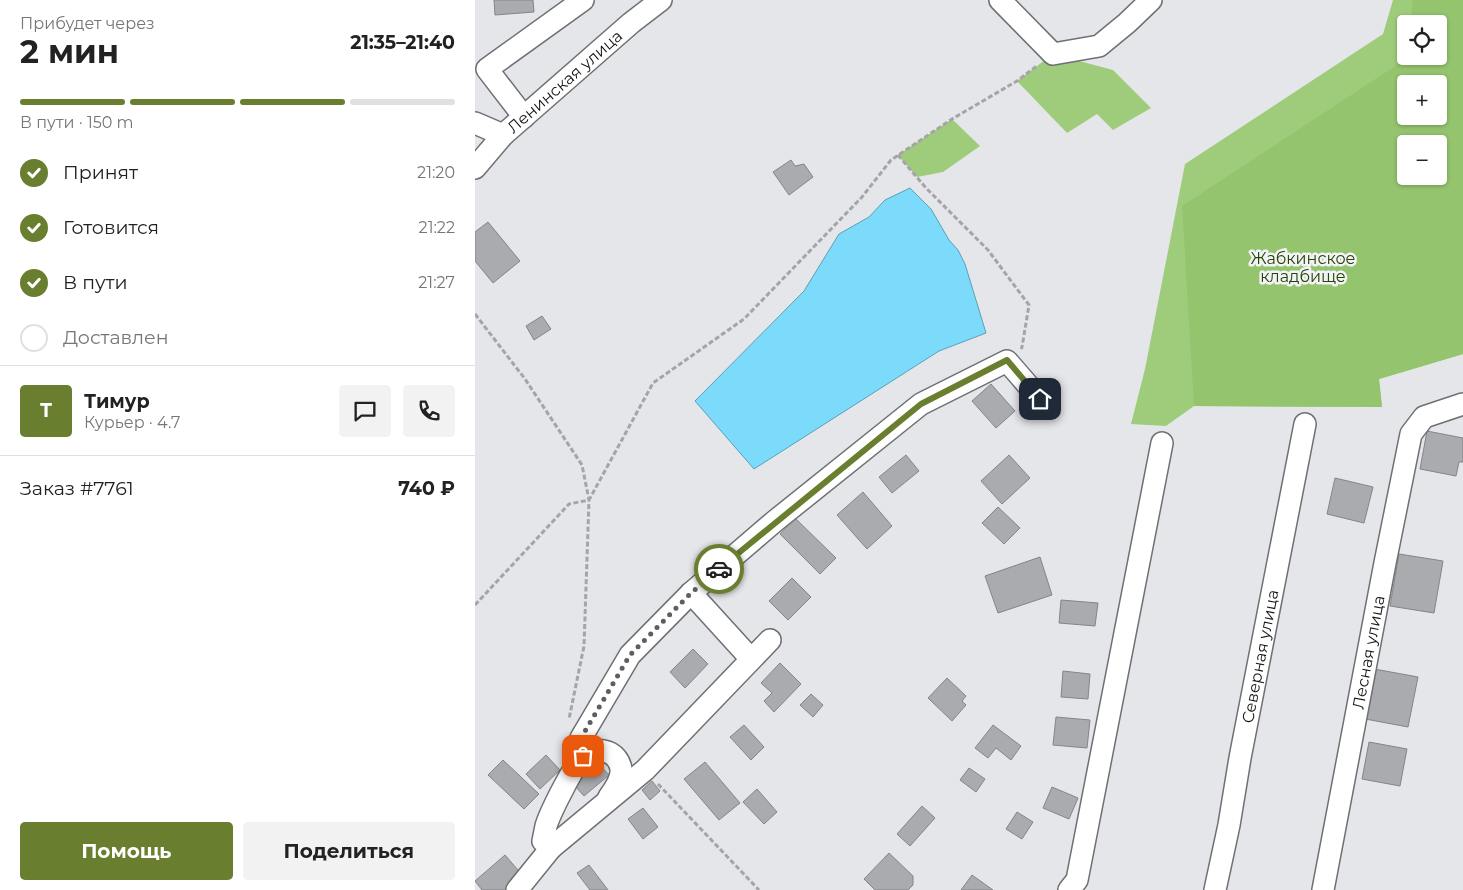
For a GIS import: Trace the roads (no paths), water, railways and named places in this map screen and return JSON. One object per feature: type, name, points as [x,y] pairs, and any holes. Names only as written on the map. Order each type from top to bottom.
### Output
[{"type":"street","points":[[524,117],[481,72],[562,7],[583,0]]},
{"type":"street","name":"Ленинская улица","points":[[475,168],[503,135],[631,23],[661,0]]},
{"type":"street","points":[[1000,0],[1053,54],[1099,46],[1151,0]]},
{"type":"street","points":[[475,124],[503,135]]},
{"type":"street","points":[[583,756],[581,738],[630,655],[691,593],[775,522],[921,404],[1007,360],[1040,399]]},
{"type":"street","name":"Лесная улица","points":[[1323,890],[1411,434],[1424,417],[1459,408]]},
{"type":"street","name":"Северная улица","points":[[1215,890],[1305,424]]},
{"type":"street","points":[[1069,890],[1077,880],[1162,443]]},
{"type":"street","points":[[691,593],[751,659]]},
{"type":"street","points":[[517,890],[551,848],[645,770],[770,640]]},
{"type":"street","points":[[551,848],[543,841],[546,825],[571,775],[583,756],[595,750],[606,751],[615,757],[621,769],[619,783],[605,804]]},
{"type":"water","points":[[910,188],[931,209],[949,240],[958,250],[965,264],[986,333],[939,351],[754,469],[695,401],[804,291],[839,234],[869,217],[885,200]]},
{"type":"park label","name":"Жабкинское кладбище","points":[[1303,267]]}]
